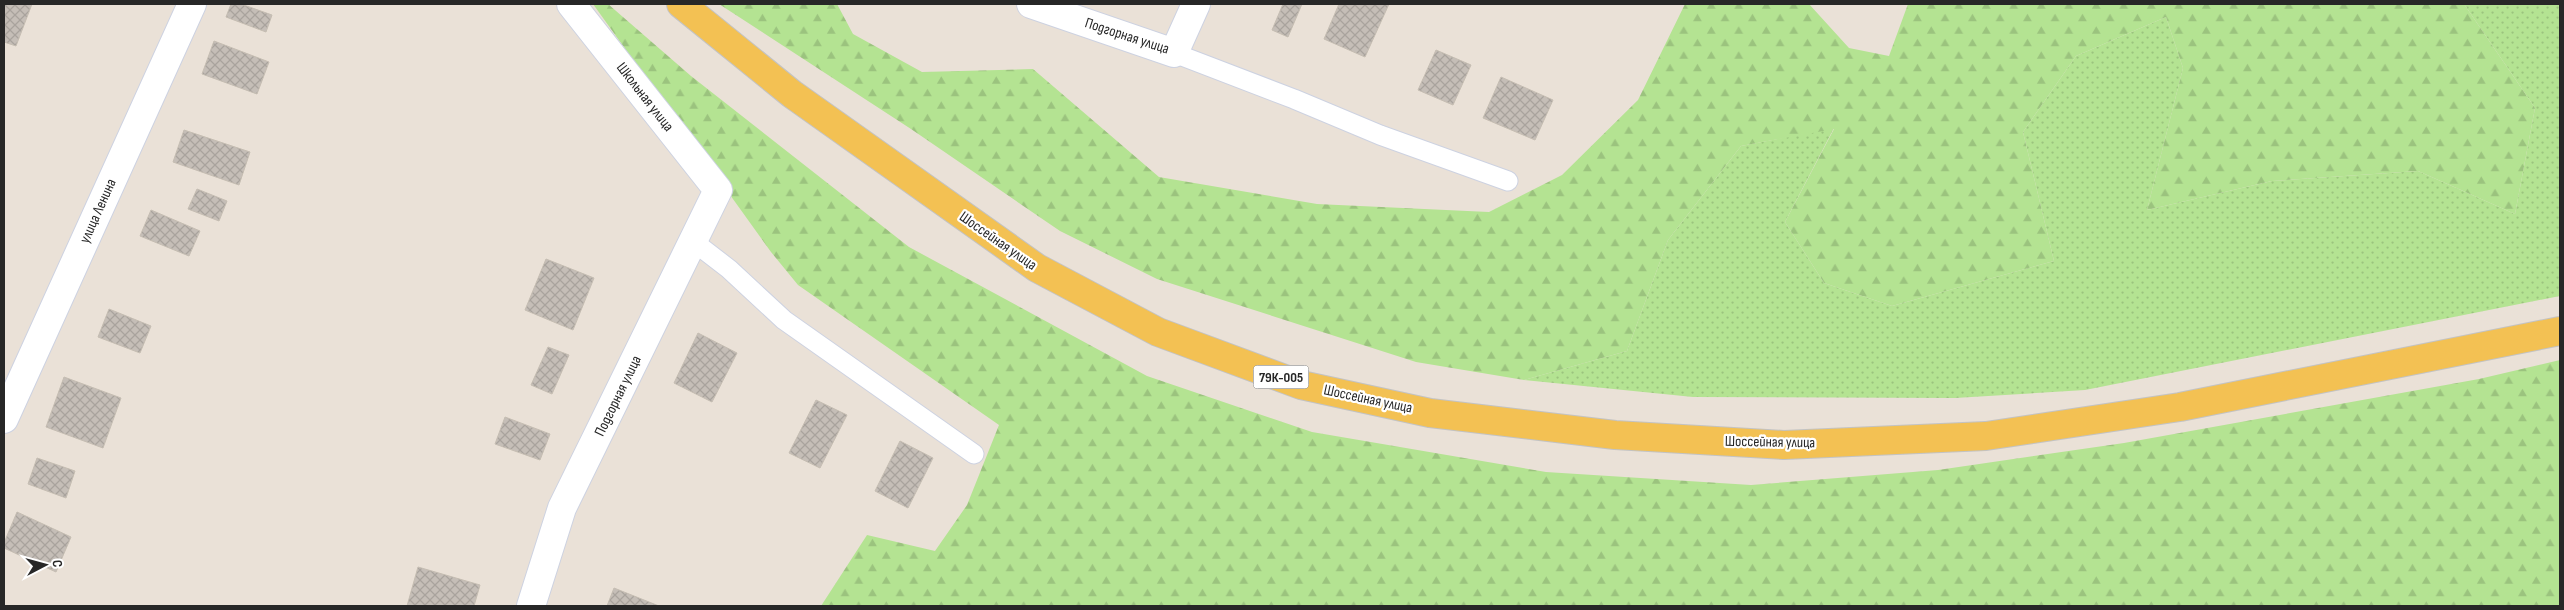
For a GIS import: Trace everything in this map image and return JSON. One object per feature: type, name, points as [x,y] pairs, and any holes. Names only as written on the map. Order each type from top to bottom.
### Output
[{"type":"main road","name":"Шоссейная улица","points":[[681,4],[792,94],[1037,268],[1158,332],[1301,385],[1430,413],[1615,435],[1784,445],[1986,436],[2180,407],[2560,331]]},
{"type":"street","name":"улица Ленина","points":[[4,419],[192,4]]},
{"type":"street","name":"Школьная улица","points":[[572,4],[718,190]]},
{"type":"street","name":"Подгорная улица","points":[[1031,4],[1174,54],[1196,4]]},
{"type":"street","name":"Подгорная улица","points":[[531,606],[562,508],[718,190]]},
{"type":"lane","points":[[1174,54],[1294,99],[1380,135],[1508,181]]},
{"type":"lane","points":[[694,242],[729,269],[784,320],[974,454]]},
{"type":"green space","points":[[593,4],[608,4],[691,76],[909,247],[1147,376],[1312,432],[1546,472],[1751,485],[1938,470],[2124,443],[2479,379],[2560,360],[2560,606],[821,606],[867,535],[935,551],[967,505],[999,425],[798,285],[771,252]]},
{"type":"green space","points":[[719,4],[837,4],[853,34],[922,72],[1033,69],[1159,177],[1317,204],[1489,212],[1562,175],[1638,100],[1685,4],[1809,4],[1849,48],[1889,56],[1908,4],[2464,4],[2535,108],[2515,214],[2418,171],[2272,181],[2147,210],[2183,68],[2166,17],[2076,56],[2023,132],[2054,261],[1892,306],[1824,283],[1785,222],[1834,129],[1741,146],[1668,240],[1627,351],[1524,380],[1416,362],[1157,279],[1060,231],[911,129]]},
{"type":"green space","points":[[2464,4],[2560,4],[2560,296],[2085,390],[1955,398],[1693,397],[1524,380],[1627,351],[1668,240],[1741,146],[1834,128],[1785,222],[1824,283],[1892,306],[2054,261],[2023,132],[2076,56],[2166,17],[2183,68],[2147,210],[2272,181],[2418,171],[2515,214],[2535,108]]},
{"type":"building","points":[[4,4],[32,4],[16,46],[4,42]]},
{"type":"building","points":[[231,4],[241,4],[272,15],[266,32],[226,17]]},
{"type":"building","points":[[1283,4],[1302,4],[1288,37],[1272,30]]},
{"type":"building","points":[[1339,4],[1389,4],[1365,57],[1324,39]]},
{"type":"building","points":[[214,41],[269,62],[257,94],[202,74]]},
{"type":"building","points":[[1436,50],[1471,65],[1453,105],[1418,90]]},
{"type":"building","points":[[1501,77],[1553,100],[1535,140],[1483,118]]},
{"type":"building","points":[[184,130],[250,152],[239,185],[173,162]]},
{"type":"building","points":[[197,189],[227,201],[219,221],[188,209]]},
{"type":"building","points":[[151,210],[200,231],[189,256],[140,236]]},
{"type":"building","points":[[546,259],[594,278],[573,330],[525,310]]},
{"type":"building","points":[[109,309],[151,326],[140,353],[98,337]]},
{"type":"building","points":[[698,333],[737,353],[712,402],[674,383]]},
{"type":"building","points":[[548,347],[569,355],[552,394],[531,385]]},
{"type":"building","points":[[64,377],[121,398],[103,448],[46,427]]},
{"type":"building","points":[[816,400],[847,415],[820,468],[789,453]]},
{"type":"building","points":[[505,417],[550,434],[540,460],[495,444]]},
{"type":"building","points":[[900,441],[933,458],[908,508],[875,491]]},
{"type":"building","points":[[37,458],[75,471],[66,498],[28,484]]},
{"type":"building","points":[[17,512],[71,537],[56,572],[4,548],[4,543]]},
{"type":"building","points":[[418,567],[480,585],[474,606],[407,606]]},
{"type":"building","points":[[614,588],[659,606],[607,606]]}]
